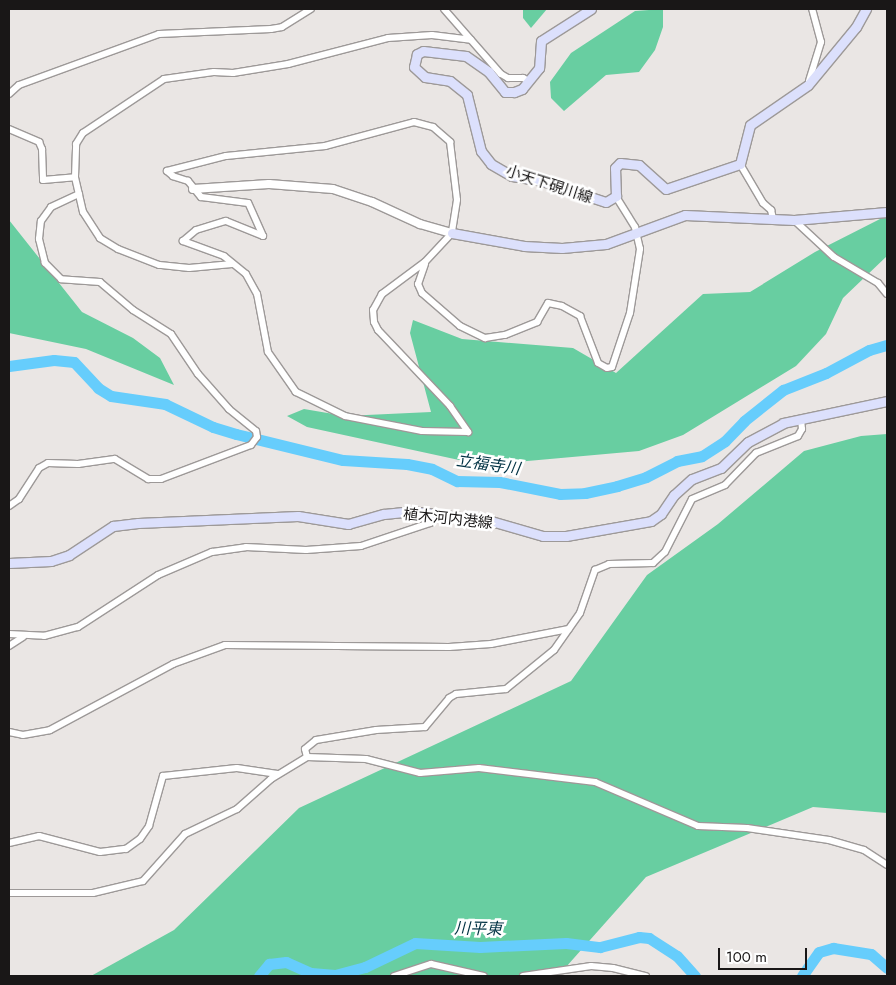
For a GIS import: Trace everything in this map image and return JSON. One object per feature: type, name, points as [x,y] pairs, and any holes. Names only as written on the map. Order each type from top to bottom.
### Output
[{"type":"main road","points":[[529,81],[539,68],[540,41],[591,9]]},
{"type":"main road","points":[[740,164],[750,125],[808,85],[856,27],[866,9]]},
{"type":"main road","name":"小天下硯川線","points":[[529,81],[522,89],[505,92],[489,72],[466,56],[424,51],[414,60],[418,73],[450,81],[467,95],[481,151],[491,164],[512,176],[542,181],[606,202],[616,196],[615,168],[620,163],[639,166],[666,189],[740,164]]},
{"type":"main road","points":[[452,233],[524,246],[562,248],[606,244],[685,216],[794,220],[887,212]]},
{"type":"main road","name":"植木河内港線","points":[[9,563],[51,561],[69,554],[113,526],[138,523],[298,516],[348,524],[384,514],[411,511],[491,521],[543,536],[566,536],[651,520],[692,479],[721,468],[748,442],[767,431],[801,418],[887,401]]},
{"type":"street","points":[[9,94],[20,85],[159,34],[270,29],[282,27],[311,9]]},
{"type":"street","points":[[444,9],[471,40],[487,54],[501,74],[508,78],[523,78],[529,81]]},
{"type":"street","points":[[808,85],[821,42],[812,9]]},
{"type":"street","points":[[232,264],[189,268],[159,265],[118,249],[100,238],[90,225],[75,177],[76,144],[83,133],[164,79],[214,72],[233,73],[288,64],[388,38],[432,35],[471,40]]},
{"type":"street","points":[[422,123],[442,132],[450,142],[457,200],[452,233],[425,262],[382,294],[373,310],[374,322],[378,330],[450,406],[468,432],[422,431],[345,416],[296,392],[268,352],[257,294],[246,274],[224,256],[183,240],[204,227],[226,221],[263,236],[248,203],[201,197],[188,181],[173,176],[167,170],[226,156],[326,146],[399,124],[422,123]]},
{"type":"street","points":[[9,129],[39,142],[42,149],[43,180],[75,177]]},
{"type":"street","points":[[740,164],[763,203],[771,210],[773,219]]},
{"type":"street","points":[[193,189],[269,184],[333,189],[372,202],[420,224],[452,233]]},
{"type":"street","points":[[9,506],[19,499],[39,468],[48,463],[78,464],[115,460],[148,479],[161,479],[251,446],[257,437],[256,431],[229,409],[198,374],[170,334],[133,310],[100,282],[61,279],[45,262],[39,239],[41,221],[51,207],[79,194]]},
{"type":"street","points":[[425,262],[419,277],[422,293],[460,326],[485,338],[505,335],[537,322],[548,303],[562,306],[580,316],[594,356],[607,368],[612,367],[630,313],[640,249],[638,232],[616,196]]},
{"type":"street","points":[[794,220],[834,257],[878,283],[887,294]]},
{"type":"street","points":[[307,757],[305,749],[316,740],[376,730],[425,727],[449,698],[456,694],[506,689],[554,650],[587,599],[595,570],[608,564],[653,562],[665,552],[692,499],[726,485],[756,453],[798,436],[802,429],[801,418]]},
{"type":"street","points":[[9,634],[23,637],[44,636],[89,622],[158,575],[212,552],[246,547],[306,550],[361,546],[430,523],[441,515]]},
{"type":"street","points":[[9,732],[23,734],[50,730],[173,664],[225,645],[449,647],[491,644],[569,629]]},
{"type":"street","points":[[9,646],[23,637]]},
{"type":"street","points":[[9,893],[93,893],[143,881],[185,834],[237,809],[278,774],[307,757],[366,758],[420,773],[480,768],[596,782],[698,826],[747,828],[829,840],[864,850],[887,865]]},
{"type":"street","points":[[9,843],[39,836],[100,852],[126,849],[140,839],[149,826],[163,776],[236,768],[278,774]]},
{"type":"street","points":[[394,976],[431,964],[484,976]]},
{"type":"street","points":[[523,976],[592,966],[613,968],[646,976]]},
{"type":"green space","points":[[523,9],[547,9],[531,28],[523,18]]},
{"type":"green space","points":[[663,9],[663,27],[655,50],[639,72],[606,75],[564,111],[551,98],[550,82],[571,53],[635,11]]},
{"type":"green space","points":[[882,218],[887,218],[887,256],[843,298],[826,334],[796,366],[683,435],[639,451],[482,465],[307,427],[287,416],[304,409],[345,416],[431,412],[410,333],[413,320],[462,339],[573,348],[616,373],[703,294],[750,292],[815,252]]},
{"type":"green space","points":[[9,220],[82,312],[133,338],[160,358],[174,385],[86,349],[9,333]]},
{"type":"green space","points":[[887,434],[887,813],[813,807],[646,877],[558,976],[91,976],[174,930],[299,808],[571,681],[647,575],[718,524],[804,451],[861,436]]},
{"type":"waterway","name":"立福寺川","points":[[9,366],[54,360],[74,362],[98,388],[111,396],[165,404],[213,427],[236,434],[343,460],[407,464],[432,469],[457,481],[500,482],[560,494],[585,493],[617,486],[646,477],[677,461],[702,456],[725,441],[744,421],[783,390],[826,373],[869,350],[887,345]]},
{"type":"waterway","name":"川平東","points":[[259,976],[269,964],[286,962],[311,973],[335,975],[365,967],[415,943],[480,947],[566,943],[600,947],[639,937],[649,938],[677,956],[695,976]]},
{"type":"waterway","name":"川平東","points":[[802,976],[819,952],[833,948],[871,954],[887,968]]}]
